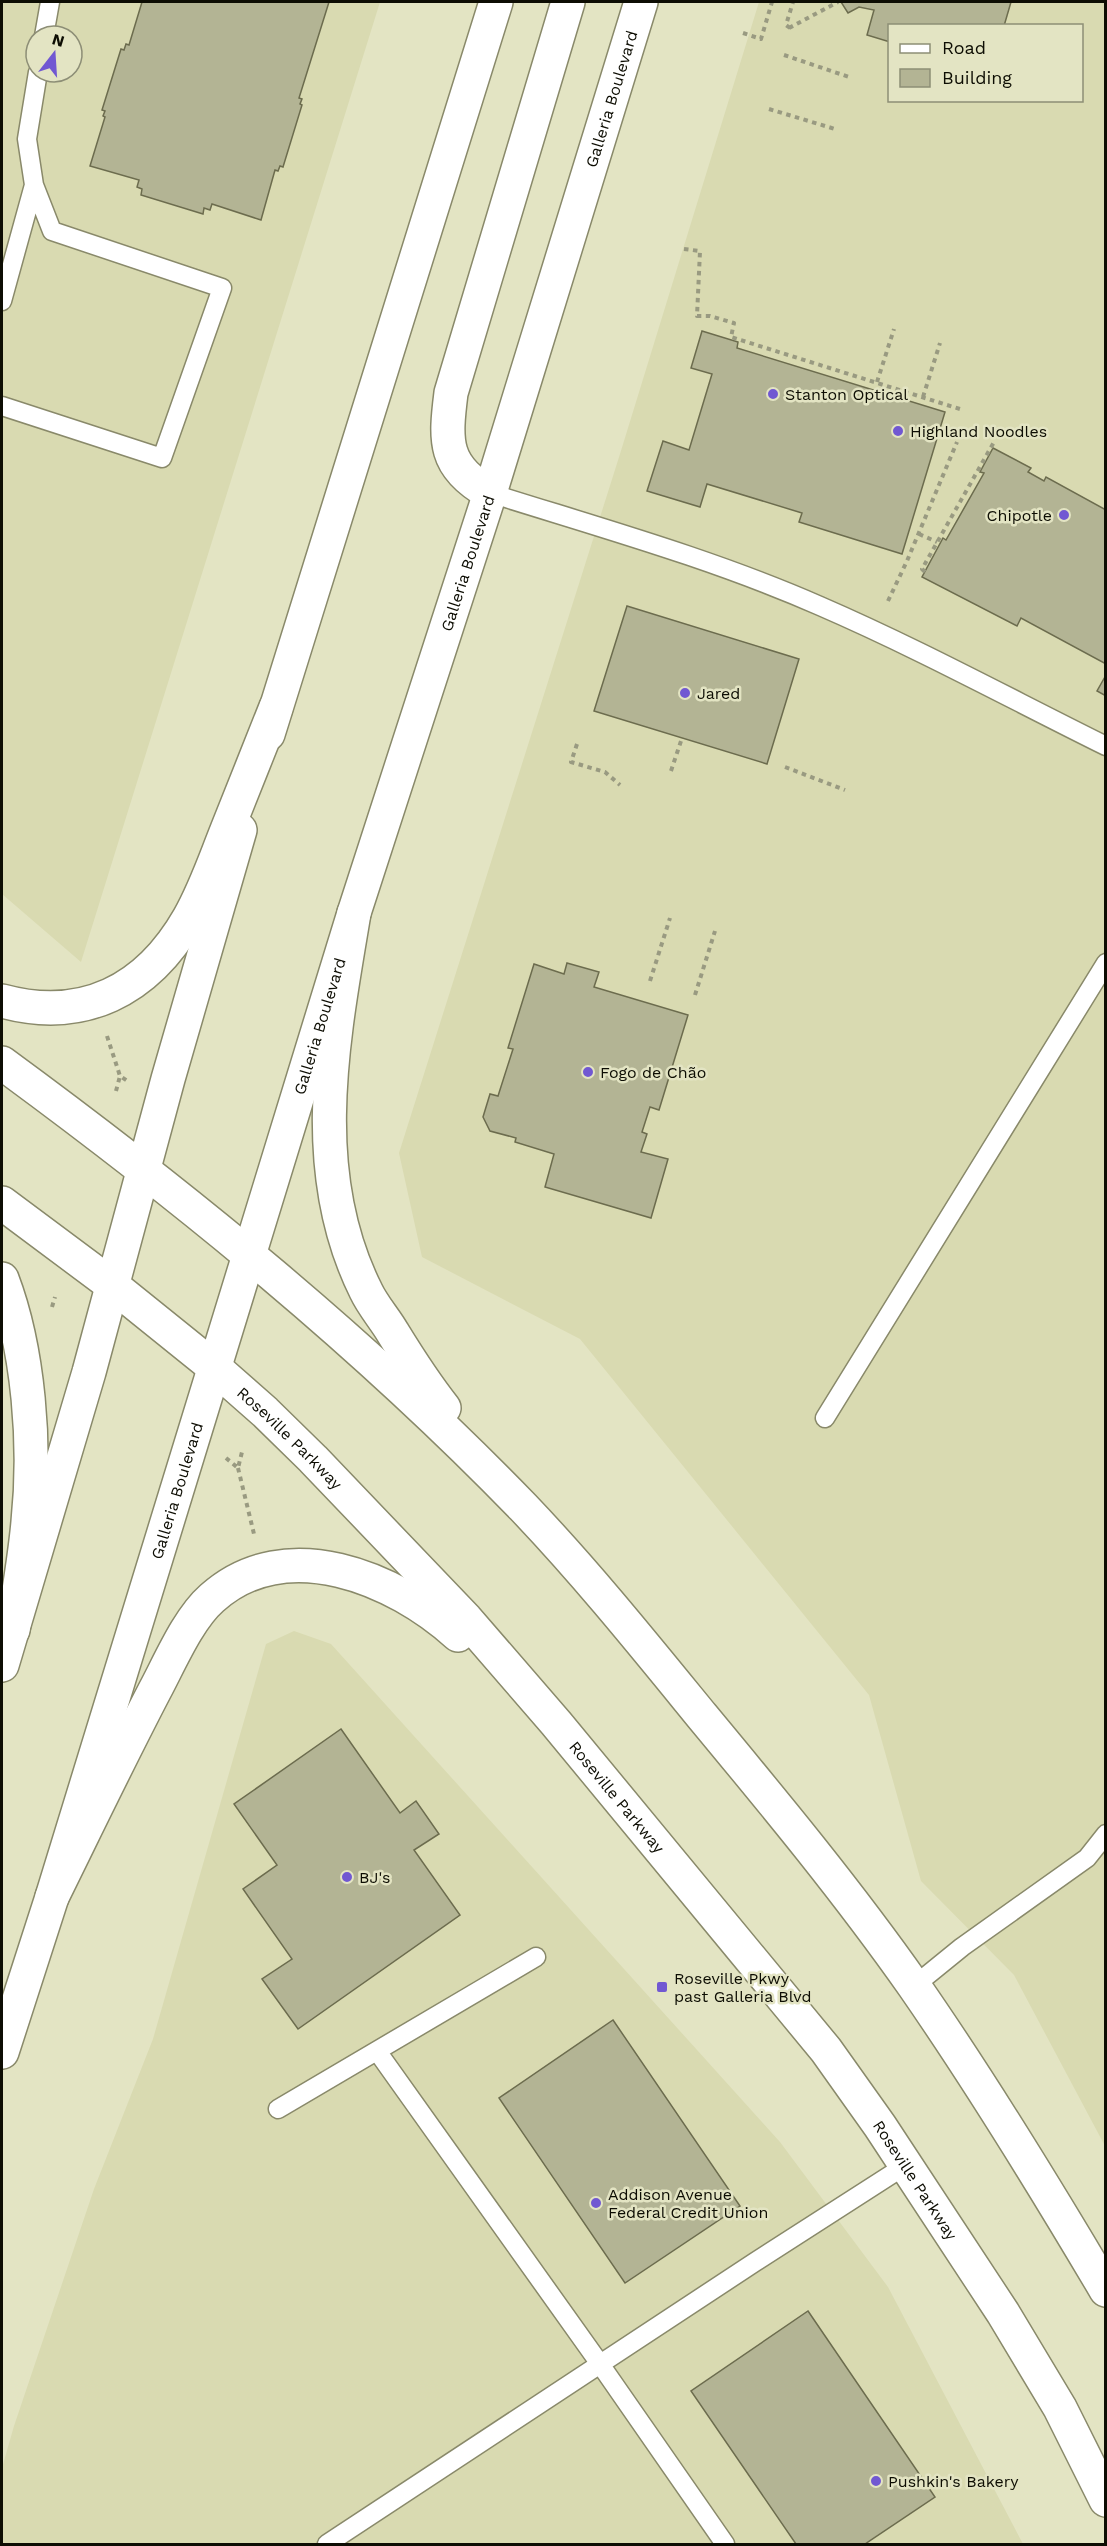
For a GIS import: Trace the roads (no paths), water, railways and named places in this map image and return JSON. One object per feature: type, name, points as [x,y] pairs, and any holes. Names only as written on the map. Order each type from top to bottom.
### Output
[{"type":"main road","points":[[2,1665],[276,708],[496,2]]},
{"type":"main road","points":[[490,493],[472,483],[449,450],[447,424],[451,393],[568,2]]},
{"type":"main road","name":"Galleria Boulevard","points":[[2,2052],[52,1898],[354,913],[490,493],[641,2]]},
{"type":"main road","points":[[2,1001],[36,1008],[80,1006],[111,996],[155,963],[188,920],[204,889],[276,708]]},
{"type":"main road","points":[[354,913],[333,1040],[329,1112],[332,1177],[340,1222],[367,1293],[412,1366],[526,1510],[638,1637],[796,1830],[914,1986],[1059,2210],[1106,2290]]},
{"type":"main road","points":[[2,1063],[144,1172],[327,1321],[445,1430],[526,1510]]},
{"type":"main road","name":"Roseville Parkway","points":[[2,1203],[112,1285],[215,1368],[313,1459],[466,1619],[556,1723],[826,2050],[906,2165],[1015,2332],[1060,2408],[1106,2500]]},
{"type":"main road","points":[[2,1279],[25,1368],[30,1456],[28,1522],[13,1630]]},
{"type":"main road","points":[[52,1898],[125,1748],[186,1634],[211,1598],[235,1581],[247,1576],[282,1567],[311,1565],[343,1570],[373,1581],[445,1623],[556,1723]]},
{"type":"lane","points":[[46,24],[50,2]]},
{"type":"lane","points":[[2,406],[162,458],[222,288],[52,231],[34,185],[27,139],[36,84]]},
{"type":"lane","points":[[2,301],[34,185]]},
{"type":"lane","points":[[490,493],[708,562],[819,605],[873,629],[1106,746]]},
{"type":"lane","points":[[825,1418],[1106,963]]},
{"type":"lane","points":[[914,1986],[962,1947],[1086,1858],[1106,1834]]},
{"type":"lane","points":[[278,2109],[536,1957]]},
{"type":"lane","points":[[377,2051],[725,2544]]},
{"type":"lane","points":[[327,2544],[906,2165]]},
{"type":"place","name":"Stanton Optical","points":[[773,394]]},
{"type":"place","name":"Highland Noodles","points":[[898,431]]},
{"type":"place","name":"Chipotle","points":[[1064,515]]},
{"type":"place","name":"Jared","points":[[685,693]]},
{"type":"place","name":"Fogo de Chão","points":[[588,1072]]},
{"type":"place","name":"BJ's","points":[[347,1877]]},
{"type":"place","name":"Roseville Pkwy past Galleria Blvd","points":[[662,1987]]},
{"type":"place","name":"Addison Avenue Federal Credit Union","points":[[596,2203]]},
{"type":"place","name":"Pushkin's Bakery","points":[[876,2481]]}]
